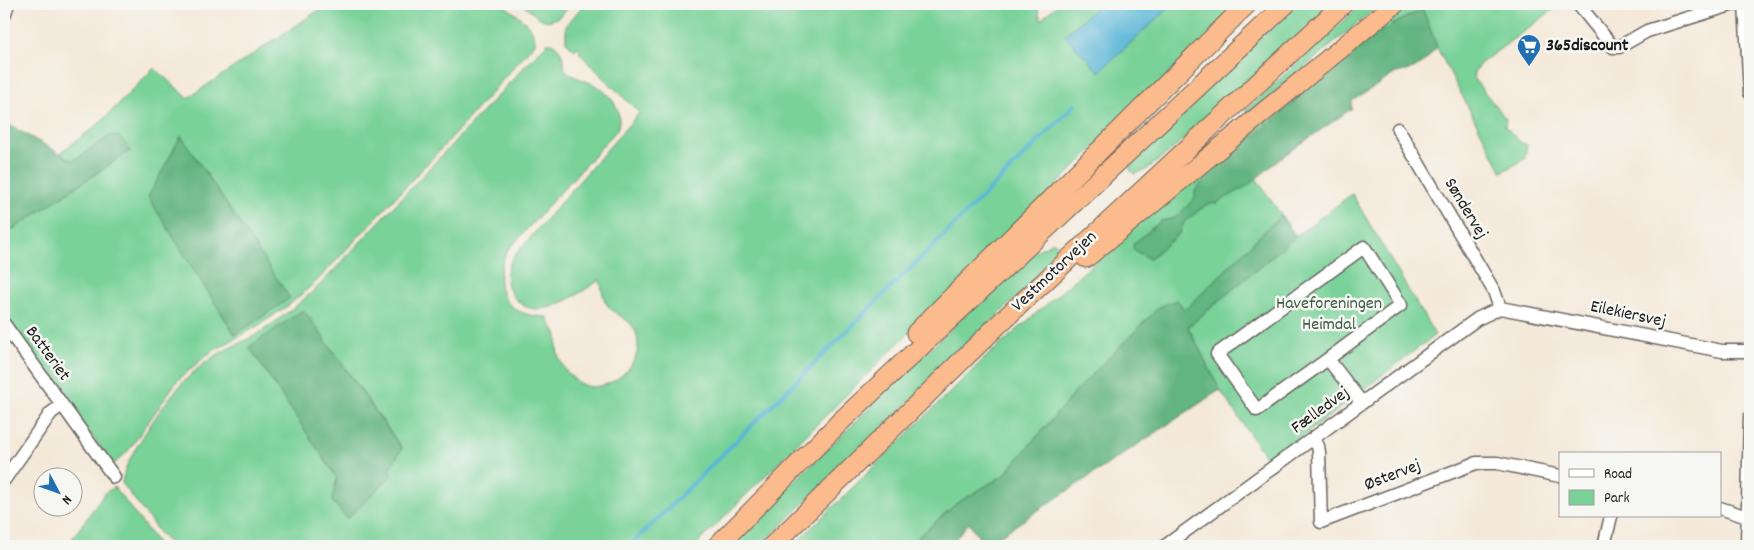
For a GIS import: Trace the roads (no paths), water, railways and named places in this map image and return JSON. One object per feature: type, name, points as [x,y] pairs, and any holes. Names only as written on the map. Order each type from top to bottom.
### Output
[{"type":"highway","points":[[841,421],[872,377],[1246,4]]},
{"type":"highway","points":[[717,546],[841,421],[1286,4]]},
{"type":"highway","name":"Vestmotorvejen","points":[[772,546],[1001,322],[1344,4]]},
{"type":"highway","points":[[1001,322],[1103,245],[1395,4]]},
{"type":"street","points":[[4,16],[8,4]]},
{"type":"street","points":[[1578,4],[1613,47],[1619,47],[1647,31],[1734,4]]},
{"type":"street","points":[[1745,4],[1750,93]]},
{"type":"street","name":"Søndervej","points":[[1398,129],[1494,291],[1500,308]]},
{"type":"street","points":[[1364,247],[1401,304],[1328,359],[1257,410],[1218,354],[1364,247]]},
{"type":"street","name":"Eilekiersvej","points":[[1500,308],[1722,351],[1750,350]]},
{"type":"street","name":"Fælledvej","points":[[1165,546],[1477,319],[1500,308]]},
{"type":"street","name":"Batteriet","points":[[4,324],[114,477]]},
{"type":"street","points":[[1328,359],[1362,403]]},
{"type":"street","name":"Batteriet","points":[[4,480],[51,413],[62,405]]},
{"type":"street","points":[[1747,546],[1750,416]]},
{"type":"street","name":"Østervej","points":[[1313,439],[1318,446],[1319,452],[1321,522],[1476,463],[1497,463],[1559,476]]},
{"type":"street","points":[[1722,509],[1749,518]]},
{"type":"street","points":[[1604,546],[1611,518]]},
{"type":"water","points":[[1100,4],[1173,4],[1099,72],[1065,35]]},
{"type":"waterway","points":[[630,546],[1075,105]]},
{"type":"place","name":"365discount","points":[[1529,67]]},
{"type":"park label","name":"Haveforeningen Heimdal","points":[[1329,314]]}]
